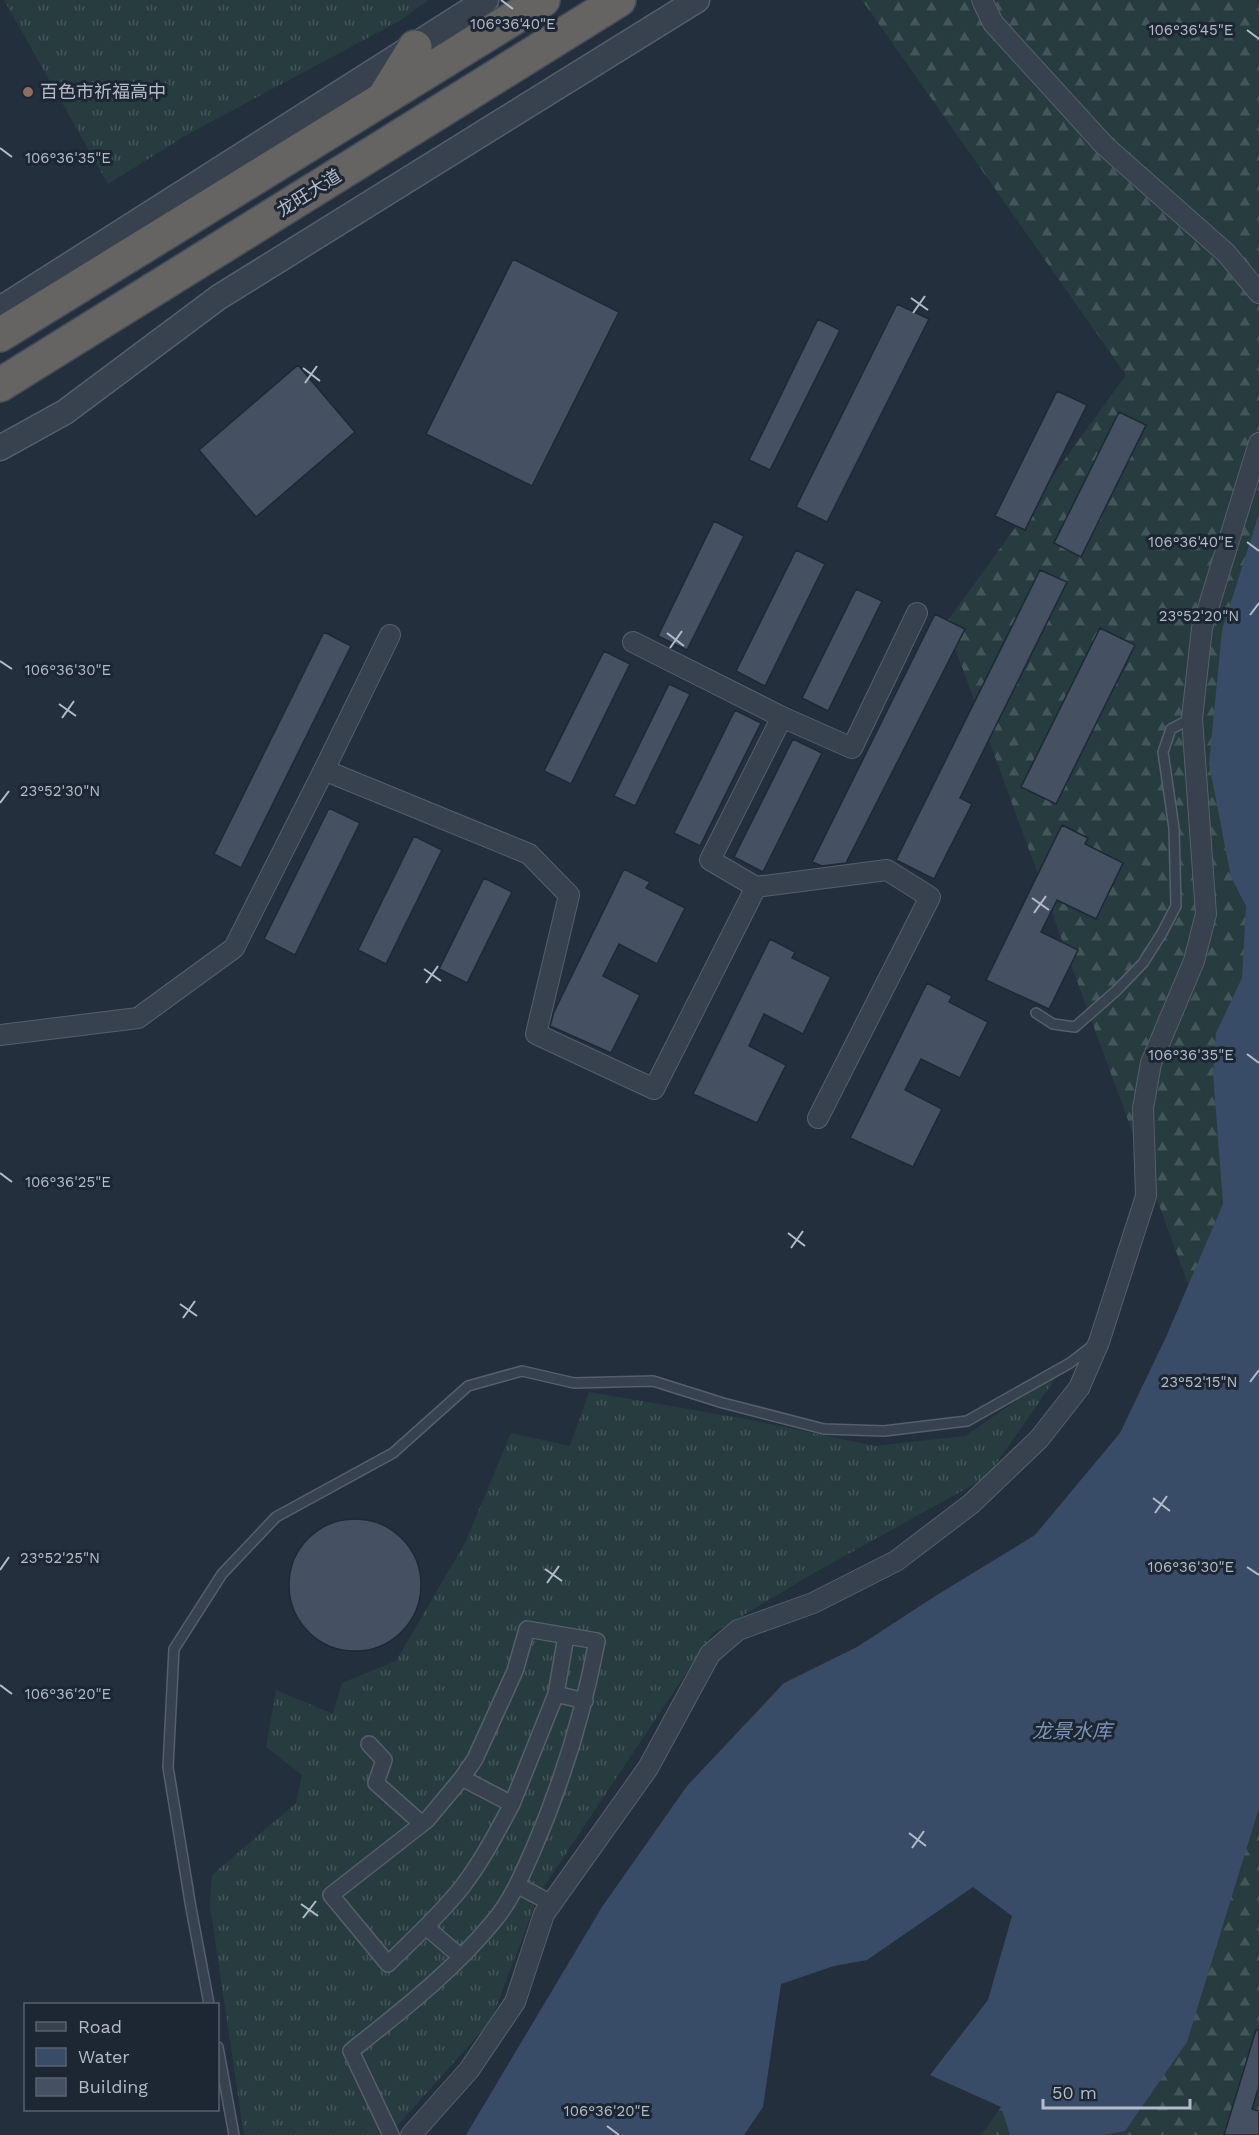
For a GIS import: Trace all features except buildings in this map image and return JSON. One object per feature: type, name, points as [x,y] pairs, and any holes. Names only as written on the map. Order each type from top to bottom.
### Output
[{"type":"highway","points":[[0,335],[543,0]]},
{"type":"highway","name":"龙旺大道","points":[[0,385],[619,0]]},
{"type":"highway","points":[[384,98],[414,47]]},
{"type":"street","points":[[0,309],[486,0]]},
{"type":"street","points":[[0,448],[65,412],[219,297],[697,0]]},
{"type":"street","points":[[982,0],[993,23],[1105,146],[1226,253],[1259,293]]},
{"type":"street","points":[[411,2135],[469,2070],[514,2002],[544,1914],[648,1768],[710,1654],[738,1630],[813,1603],[897,1561],[971,1504],[1046,1430],[1079,1388],[1099,1342],[1146,1196],[1143,1108],[1151,1063],[1194,961],[1206,914],[1192,718],[1202,628],[1259,443]]},
{"type":"street","points":[[633,642],[782,717],[852,748],[917,613]]},
{"type":"street","points":[[0,1035],[138,1018],[234,948],[390,635]]},
{"type":"street","points":[[782,717],[710,860],[756,887],[886,870],[930,897],[818,1118]]},
{"type":"street","points":[[324,770],[529,854],[569,895],[536,1034],[654,1089],[756,887]]},
{"type":"street","points":[[391,2135],[351,2050],[434,1984],[494,1921],[517,1885],[551,1809],[585,1701],[597,1641],[566,1635],[527,1629],[515,1671],[475,1759],[462,1778],[422,1824],[331,1895],[388,1964],[426,1927],[462,1887],[494,1838],[512,1804],[556,1694],[566,1635]]},
{"type":"street","points":[[556,1694],[585,1701]]},
{"type":"street","points":[[369,1744],[384,1760],[376,1783],[422,1824]]},
{"type":"street","points":[[462,1778],[512,1804]]},
{"type":"street","points":[[517,1885],[551,1903]]},
{"type":"street","points":[[426,1927],[461,1957]]},
{"type":"lane","points":[[1036,1012],[1053,1024],[1075,1027],[1117,990],[1143,963],[1162,933],[1176,906],[1174,828],[1163,752],[1172,729],[1192,718]]},
{"type":"lane","points":[[210,2003],[191,1908],[168,1767],[174,1649],[222,1574],[276,1517],[393,1453],[468,1386],[522,1371],[574,1383],[653,1381],[723,1403],[825,1429],[884,1431],[967,1421],[1070,1363],[1099,1342]]},
{"type":"lane","points":[[219,2052],[234,2135]]},
{"type":"green space","points":[[4,0],[428,0],[401,20],[190,133],[108,184]]},
{"type":"green space","points":[[862,0],[1259,0],[1259,1264],[1199,1314],[946,623],[1126,375]]},
{"type":"green space","points":[[1062,1369],[987,1477],[814,1573],[713,1633],[539,1894],[491,2021],[389,2135],[244,2135],[210,1906],[212,1875],[296,1803],[302,1775],[266,1747],[276,1690],[333,1714],[342,1683],[396,1661],[466,1541],[511,1433],[570,1446],[589,1392],[746,1419],[875,1446],[965,1436]]},
{"type":"green space","points":[[1259,1752],[1259,2135],[981,2135]]},
{"type":"water","name":"龙景水库","points":[[1259,514],[1259,1808],[1187,2042],[1125,2131],[1104,2135],[1010,2135],[1001,2107],[930,2075],[988,2000],[1012,1916],[973,1887],[867,1960],[834,1966],[781,1984],[763,2107],[744,2135],[466,2135],[602,1907],[687,1786],[784,1683],[857,1647],[1035,1535],[1120,1433],[1166,1337],[1223,1204],[1213,1073],[1216,1033],[1242,978],[1246,906],[1231,877],[1209,764],[1222,630]]},
{"type":"place","name":"百色市祈福高中","points":[[28,92]]}]
